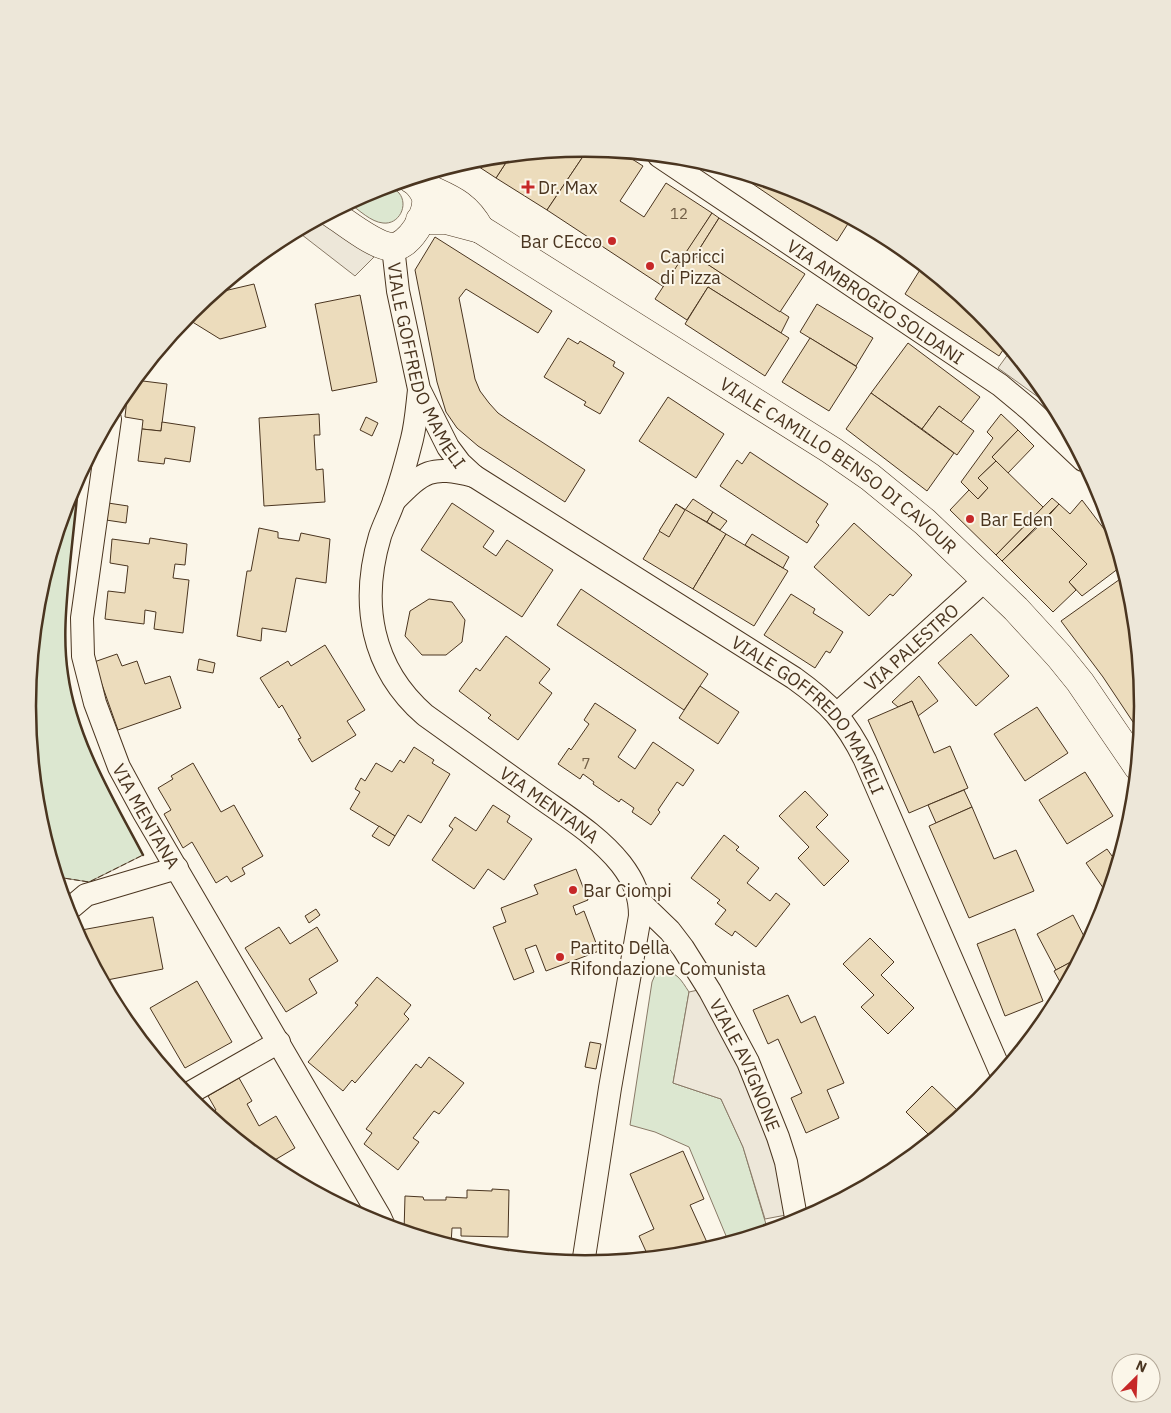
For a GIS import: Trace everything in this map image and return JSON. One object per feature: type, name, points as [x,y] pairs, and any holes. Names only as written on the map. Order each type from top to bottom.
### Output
[{"type":"main road","name":"VIALE CAMILLO BENSO DI CAVOUR","points":[[422,182],[460,205],[474,217],[480,229]]},
{"type":"main road","name":"VIALE CAMILLO BENSO DI CAVOUR","points":[[393,247],[406,242],[420,220],[426,199],[418,183]]},
{"type":"main road","points":[[337,217],[371,239],[383,245],[393,247]]},
{"type":"main road","name":"VIALE CAMILLO BENSO DI CAVOUR","points":[[420,220],[446,220],[480,229],[851,463],[919,516],[986,579],[1059,656],[1100,710],[1132,758]]},
{"type":"street","name":"VIA AMBROGIO SOLDANI","points":[[671,164],[1000,386],[1030,410],[1069,447]]},
{"type":"street","name":"VIALE GOFFREDO MAMELI","points":[[393,247],[398,290],[419,389],[448,447],[460,463],[474,476],[794,678],[820,697],[850,731],[865,760],[999,1068]]},
{"type":"street","name":"VIA MENTANA","points":[[419,389],[412,441],[394,501],[386,518],[376,551],[372,578],[370,606],[376,639],[393,679],[406,698],[425,715],[600,842],[616,858],[628,874],[636,887],[640,902],[640,916],[610,1088],[584,1256]]},
{"type":"street","name":"VIA MENTANA","points":[[107,437],[84,595],[82,636],[83,656],[95,703],[119,767],[144,813],[279,1042],[378,1215]]},
{"type":"street","name":"VIALE GOFFREDO MAMELI","points":[[394,501],[414,481],[422,475],[431,472],[448,470],[474,476]]},
{"type":"street","name":"VIA PALESTRO","points":[[837,714],[986,579]]},
{"type":"street","points":[[73,905],[86,895],[176,868]]},
{"type":"street","name":"VIALE AVIGNONE","points":[[640,902],[670,931],[683,948],[710,991],[748,1062],[778,1137],[788,1170],[796,1214]]},
{"type":"street","points":[[193,1091],[279,1042]]},
{"type":"green space","points":[[396,191],[402,198],[403,208],[398,218],[394,221],[383,223],[365,215],[356,208]]},
{"type":"green space","points":[[77,500],[66,612],[65,637],[68,674],[79,722],[88,745],[108,790],[143,855],[89,882],[64,878],[47,814],[37,742],[37,671],[41,635],[55,564]]},
{"type":"green space","points":[[661,971],[675,974],[689,992],[673,1083],[721,1099],[743,1147],[766,1225],[727,1237],[689,1147],[655,1132],[630,1125],[652,982],[655,975]]},
{"type":"shaded area","points":[[327,222],[374,257],[355,276],[303,236]]},
{"type":"shaded area","points":[[1007,355],[1040,399],[998,368]]},
{"type":"shaded area","points":[[698,990],[734,1055],[753,1098],[779,1171],[786,1215],[765,1219],[743,1147],[721,1099],[673,1083],[689,992]]},
{"type":"building","points":[[583,157],[547,210],[496,178],[505,163],[550,158]]},
{"type":"building","points":[[583,157],[586,157],[632,159],[643,166],[620,201],[644,217],[666,183],[712,213],[664,287],[547,210]]},
{"type":"building","points":[[505,163],[496,178],[480,168]]},
{"type":"building","points":[[751,183],[796,199],[848,224],[837,241]]},
{"type":"building","points":[[712,213],[719,218],[695,256],[789,317],[781,333],[708,287],[687,320],[655,299]]},
{"type":"building","points":[[719,218],[805,274],[780,312],[695,256]]},
{"type":"building","points":[[435,237],[552,311],[538,333],[466,289],[459,298],[475,379],[480,391],[498,413],[585,470],[565,502],[478,446],[457,428],[446,412],[437,382],[415,270]]},
{"type":"building","points":[[920,271],[974,318],[1003,350],[999,356],[905,294]]},
{"type":"building","points":[[254,284],[266,327],[220,339],[193,322],[228,290]]},
{"type":"building","points":[[708,287],[789,338],[765,376],[685,324]]},
{"type":"building","points":[[360,295],[377,382],[332,391],[315,304]]},
{"type":"building","points":[[817,304],[873,338],[856,366],[800,332]]},
{"type":"building","points":[[568,338],[578,344],[580,341],[615,362],[613,366],[624,373],[600,414],[584,405],[586,402],[544,377]]},
{"type":"building","points":[[810,338],[857,367],[829,411],[782,382]]},
{"type":"building","points":[[908,343],[980,397],[961,422],[939,406],[922,429],[871,393]]},
{"type":"building","points":[[143,381],[167,384],[161,431],[142,429],[143,420],[125,417],[126,406]]},
{"type":"building","points":[[871,393],[954,453],[927,491],[846,429]]},
{"type":"building","points":[[668,397],[724,434],[696,478],[639,441]]},
{"type":"building","points":[[939,406],[974,431],[957,455],[922,429]]},
{"type":"building","points":[[319,414],[320,435],[314,435],[316,470],[323,469],[325,502],[264,506],[259,418]]},
{"type":"building","points":[[1001,414],[1018,430],[992,457],[996,461],[978,478],[988,488],[978,499],[961,482],[993,438],[987,432]]},
{"type":"building","points":[[366,417],[378,423],[372,436],[360,430]]},
{"type":"building","points":[[162,422],[195,427],[190,462],[165,458],[164,464],[138,461],[142,429],[161,431]]},
{"type":"building","points":[[1018,430],[1034,446],[1008,473],[992,457]]},
{"type":"building","points":[[750,452],[828,504],[816,522],[819,525],[807,543],[720,486],[737,460],[742,464]]},
{"type":"building","points":[[996,461],[1043,507],[996,555],[950,510],[969,490],[978,499],[988,488],[978,478]]},
{"type":"building","points":[[1052,498],[1059,504],[1002,561],[996,555]]},
{"type":"building","points":[[693,499],[713,512],[707,522],[685,510]]},
{"type":"building","points":[[1082,500],[1107,533],[1117,569],[1082,596],[1069,582],[1087,564],[1044,521],[1059,504],[1070,514]]},
{"type":"building","points":[[108,503],[128,506],[126,523],[106,520]]},
{"type":"building","points":[[452,503],[494,531],[483,547],[496,556],[507,540],[553,570],[522,617],[421,550]]},
{"type":"building","points":[[676,504],[726,534],[693,589],[643,559]]},
{"type":"building","points":[[676,504],[685,510],[669,537],[659,531]]},
{"type":"building","points":[[713,512],[727,521],[720,530],[707,522]]},
{"type":"building","points":[[1044,521],[1087,564],[1069,582],[1076,590],[1053,612],[1002,561]]},
{"type":"building","points":[[854,523],[912,575],[893,596],[890,594],[869,616],[814,567]]},
{"type":"building","points":[[259,528],[278,532],[278,538],[299,541],[301,533],[330,539],[326,583],[296,578],[286,632],[262,628],[261,641],[237,636],[247,571],[251,571]]},
{"type":"building","points":[[726,534],[788,571],[754,626],[693,589]]},
{"type":"building","points":[[752,534],[789,557],[783,568],[745,545]]},
{"type":"building","points":[[150,538],[187,544],[185,565],[175,564],[173,578],[189,580],[183,633],[154,629],[156,612],[145,610],[144,624],[105,619],[108,591],[125,593],[128,566],[110,563],[112,539],[149,544]]},
{"type":"building","points":[[1120,579],[1130,635],[1134,671],[1134,724],[1103,677],[1061,621]]},
{"type":"building","points":[[581,589],[708,674],[684,710],[557,625]]},
{"type":"building","points":[[791,594],[815,609],[813,613],[843,632],[830,653],[826,651],[815,668],[764,635]]},
{"type":"building","points":[[429,599],[452,602],[465,620],[462,642],[446,655],[422,655],[405,636],[410,611]]},
{"type":"building","points":[[971,634],[1009,676],[976,706],[938,663]]},
{"type":"building","points":[[506,636],[550,669],[539,683],[552,693],[518,740],[488,718],[491,715],[459,691],[476,668],[480,671]]},
{"type":"building","points":[[325,645],[365,710],[347,721],[356,735],[312,762],[298,739],[301,738],[282,705],[279,708],[260,678],[288,661],[291,666]]},
{"type":"building","points":[[117,654],[122,666],[137,661],[145,684],[170,676],[181,708],[118,730],[94,662]]},
{"type":"building","points":[[199,659],[215,663],[213,673],[197,670]]},
{"type":"building","points":[[919,676],[938,701],[918,716],[912,701],[898,707],[892,702]]},
{"type":"building","points":[[700,686],[739,712],[718,744],[679,718]]},
{"type":"building","points":[[912,701],[934,753],[950,746],[968,788],[909,813],[868,720]]},
{"type":"building","points":[[595,703],[636,730],[618,757],[635,769],[653,742],[694,770],[683,786],[677,782],[658,810],[660,812],[651,825],[632,812],[634,808],[621,799],[619,802],[593,784],[594,782],[583,774],[580,779],[558,764],[569,748],[571,750],[589,724],[584,720]]},
{"type":"building","points":[[1037,707],[1068,753],[1025,781],[994,734]]},
{"type":"building","points":[[414,747],[434,760],[432,763],[450,774],[421,823],[408,815],[395,836],[350,809],[360,792],[355,789],[361,778],[365,781],[376,763],[392,772],[400,760],[404,763]]},
{"type":"building","points":[[193,763],[221,812],[234,805],[263,856],[242,868],[245,874],[231,882],[227,876],[216,883],[192,842],[183,848],[164,814],[171,810],[158,788],[173,779],[171,776]]},
{"type":"building","points":[[1085,772],[1113,816],[1067,844],[1039,800]]},
{"type":"building","points":[[964,790],[972,807],[936,823],[928,805]]},
{"type":"building","points":[[805,791],[828,815],[816,827],[849,861],[824,886],[798,858],[809,847],[779,816]]},
{"type":"building","points":[[493,805],[510,816],[507,822],[532,839],[504,880],[488,869],[474,889],[432,860],[453,829],[449,826],[455,817],[476,831]]},
{"type":"building","points":[[972,807],[994,859],[1016,850],[1034,891],[969,918],[929,826]]},
{"type":"building","points":[[379,826],[395,836],[389,846],[372,836]]},
{"type":"building","points":[[724,835],[739,847],[736,850],[759,868],[747,883],[770,901],[776,893],[790,904],[756,947],[735,931],[732,936],[715,924],[726,910],[717,903],[720,900],[691,878]]},
{"type":"building","points":[[1107,849],[1112,856],[1114,854],[1104,889],[1086,863]]},
{"type":"building","points":[[576,869],[588,900],[573,906],[576,915],[584,911],[599,951],[546,971],[536,945],[525,949],[534,972],[514,980],[493,927],[506,922],[501,908],[538,894],[534,885]]},
{"type":"building","points":[[316,909],[320,915],[309,923],[305,916]]},
{"type":"building","points":[[1073,915],[1084,936],[1071,962],[1056,970],[1037,934]]},
{"type":"building","points":[[153,917],[163,969],[109,980],[84,930]]},
{"type":"building","points":[[279,927],[290,944],[317,927],[338,961],[309,979],[317,993],[286,1012],[245,948]]},
{"type":"building","points":[[1015,929],[1043,1001],[1005,1016],[977,944]]},
{"type":"building","points":[[870,938],[894,962],[881,975],[914,1008],[888,1034],[861,1007],[874,995],[843,964]]},
{"type":"building","points":[[1071,962],[1060,982],[1054,971]]},
{"type":"building","points":[[377,977],[411,1005],[404,1014],[409,1019],[355,1083],[352,1080],[343,1091],[308,1062],[358,1005],[355,1003]]},
{"type":"building","points":[[197,981],[232,1042],[185,1068],[150,1008]]},
{"type":"building","points":[[788,995],[801,1023],[815,1016],[844,1083],[827,1090],[839,1118],[806,1133],[791,1098],[802,1093],[778,1039],[768,1044],[753,1010]]},
{"type":"building","points":[[590,1042],[601,1044],[596,1069],[585,1067]]},
{"type":"building","points":[[429,1057],[464,1083],[439,1114],[434,1111],[413,1138],[419,1142],[398,1170],[364,1144],[372,1133],[366,1129],[416,1064],[421,1068]]},
{"type":"building","points":[[239,1078],[252,1101],[247,1104],[259,1126],[276,1116],[295,1148],[275,1160],[214,1111],[216,1110],[208,1096]]},
{"type":"building","points":[[932,1086],[957,1110],[929,1135],[906,1112]]},
{"type":"building","points":[[683,1151],[704,1199],[690,1205],[707,1242],[646,1252],[639,1236],[654,1229],[630,1174]]},
{"type":"building","points":[[492,1189],[509,1190],[508,1237],[461,1236],[461,1228],[452,1228],[451,1239],[404,1225],[405,1196],[423,1197],[424,1200],[446,1200],[446,1197],[467,1198],[467,1190],[492,1191]]},
{"type":"fence","points":[[64,878],[89,882],[143,855]]},
{"type":"wall","points":[[77,500],[66,612],[65,637],[68,674],[79,722],[88,745],[108,790],[143,855]]},
{"type":"place","name":"Dr. Max","points":[[528,187]]},
{"type":"place","name":"Bar CEcco","points":[[612,241]]},
{"type":"place","name":"Capricci di Pizza","points":[[650,266]]},
{"type":"place","name":"Bar Eden","points":[[970,519]]},
{"type":"place","name":"Bar Ciompi","points":[[573,890]]},
{"type":"place","name":"Partito Della Rifondazione Comunista","points":[[560,957]]}]
